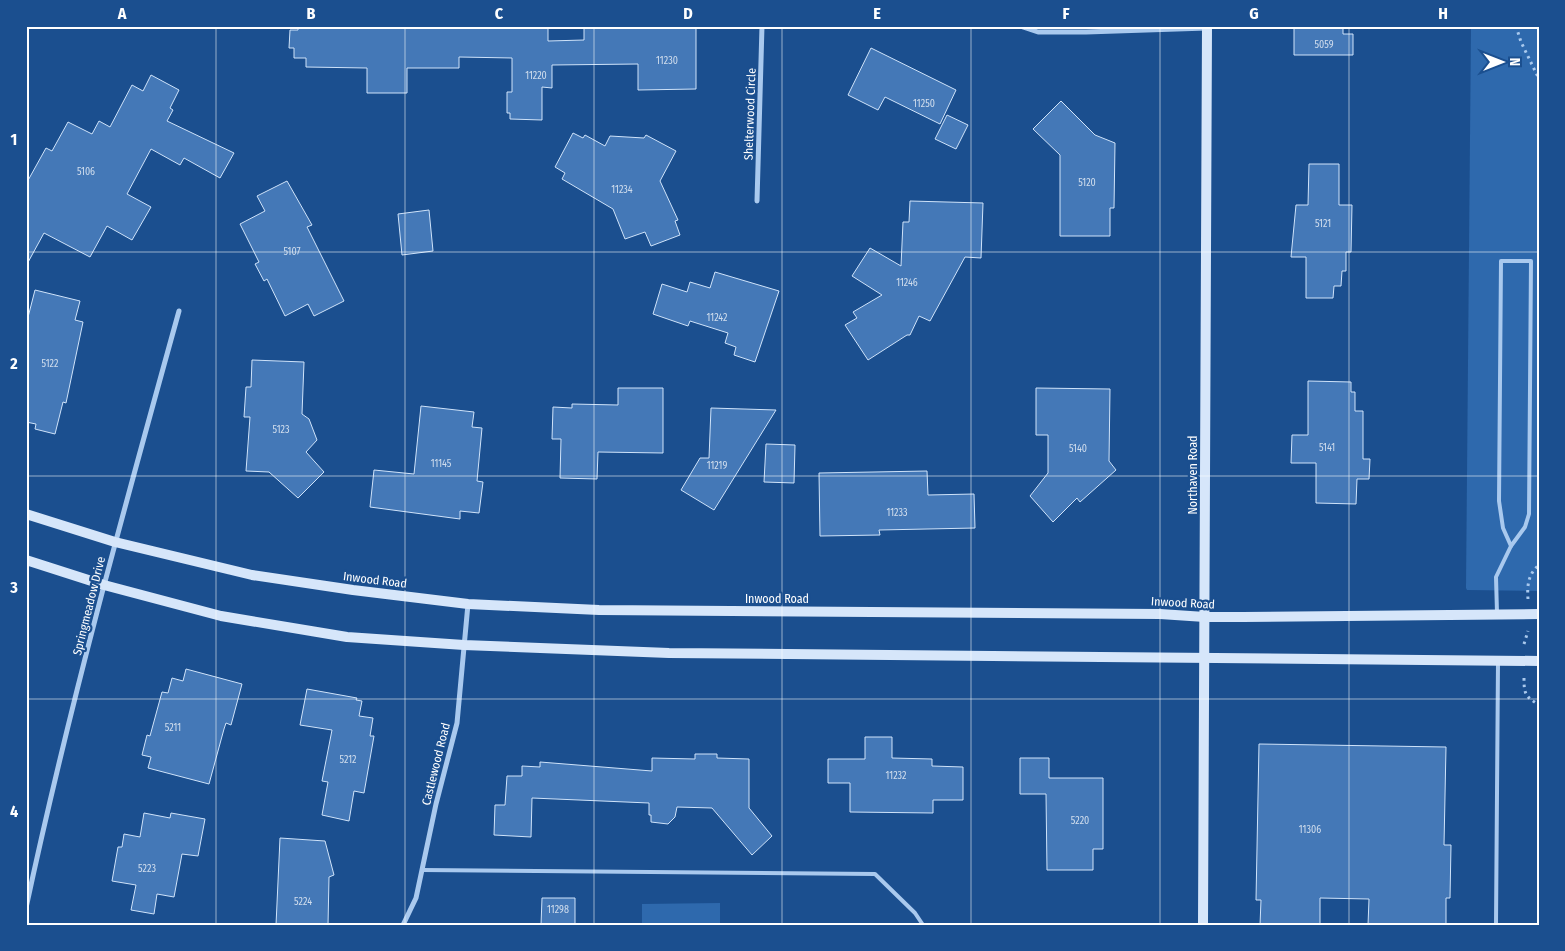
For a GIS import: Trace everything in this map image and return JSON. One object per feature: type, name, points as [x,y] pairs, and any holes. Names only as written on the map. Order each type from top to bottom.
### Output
[{"type":"main road","name":"Northaven Road","points":[[1204,925],[1207,27]]},
{"type":"main road","name":"Inwood Road","points":[[26,514],[115,542],[252,575],[468,604],[599,610],[1150,614],[1204,617],[1539,614]]},
{"type":"main road","points":[[26,560],[104,586],[221,616],[347,637],[464,645],[669,653],[1539,661]]},
{"type":"street","name":"Shelterwood Circle","points":[[757,201],[762,26]]},
{"type":"street","points":[[1020,26],[1038,32],[1207,27]]},
{"type":"street","name":"Springmeadow Drive","points":[[26,908],[42,831],[115,542],[179,311]]},
{"type":"street","name":"Castlewood Road","points":[[403,925],[416,898],[436,804],[457,723],[468,604]]},
{"type":"lane","points":[[1497,615],[1496,577],[1511,546],[1525,527],[1529,514],[1531,261],[1501,261],[1500,501],[1503,528],[1511,546]]},
{"type":"lane","points":[[1496,925],[1498,661]]},
{"type":"lane","points":[[422,870],[875,874],[915,913],[923,925]]},
{"type":"path","points":[[1516,26],[1521,42],[1539,78]]},
{"type":"path","points":[[1528,597],[1529,578],[1534,569],[1539,565]]},
{"type":"path","points":[[1524,645],[1528,629]]},
{"type":"path","points":[[1524,677],[1526,696],[1539,705]]},
{"type":"shaded area","points":[[1471,26],[1539,26],[1539,591],[1467,590],[1466,588]]},
{"type":"shaded area","points":[[720,903],[720,925],[642,925],[642,904]]},
{"type":"building","points":[[298,26],[548,26],[548,41],[584,40],[584,26],[696,26],[696,89],[638,90],[638,64],[552,65],[552,88],[542,87],[542,120],[510,119],[510,113],[507,113],[507,92],[512,92],[512,58],[459,57],[459,68],[407,68],[407,93],[367,93],[367,68],[306,67],[306,58],[294,58],[294,48],[289,48],[290,30],[298,30]]},
{"type":"building","points":[[1294,26],[1343,26],[1343,34],[1353,34],[1353,55],[1294,55]]},
{"type":"building","points":[[871,48],[956,90],[940,124],[885,97],[878,110],[848,95]]},
{"type":"building","points":[[151,75],[179,90],[170,108],[173,110],[167,121],[234,153],[220,178],[184,158],[180,165],[151,149],[127,194],[151,207],[132,240],[107,226],[90,257],[44,233],[26,266],[26,184],[46,148],[52,151],[68,122],[92,134],[99,121],[110,127],[132,85],[143,91]]},
{"type":"building","points":[[1061,101],[1095,135],[1115,143],[1114,208],[1110,208],[1110,236],[1060,236],[1060,155],[1033,129]]},
{"type":"building","points":[[947,115],[968,125],[956,149],[935,139]]},
{"type":"building","points":[[573,133],[583,138],[585,135],[605,146],[610,136],[644,138],[646,135],[676,151],[660,181],[678,220],[675,221],[680,235],[651,246],[645,232],[625,239],[613,209],[562,179],[565,173],[555,167]]},
{"type":"building","points":[[1309,164],[1339,164],[1339,205],[1352,205],[1351,252],[1346,252],[1346,271],[1342,271],[1341,286],[1334,286],[1333,298],[1306,298],[1306,257],[1291,257],[1296,205],[1308,205]]},
{"type":"building","points":[[287,181],[312,225],[307,227],[344,301],[314,316],[308,304],[285,316],[267,279],[264,281],[255,264],[259,262],[240,224],[265,211],[257,196]]},
{"type":"building","points":[[910,201],[983,203],[981,258],[965,257],[930,321],[919,316],[910,335],[907,335],[868,360],[845,325],[857,318],[853,312],[882,295],[852,276],[870,248],[901,266],[903,222],[909,222]]},
{"type":"building","points":[[429,210],[433,251],[402,255],[398,214]]},
{"type":"building","points":[[715,272],[779,291],[755,362],[734,355],[736,347],[725,343],[728,333],[690,321],[688,326],[653,314],[662,284],[687,292],[690,282],[710,288]]},
{"type":"building","points":[[35,290],[80,301],[75,320],[83,322],[66,403],[63,402],[55,434],[35,429],[36,424],[26,422],[26,325]]},
{"type":"building","points":[[252,360],[304,362],[302,414],[309,419],[317,440],[306,452],[324,472],[298,498],[269,472],[246,471],[250,417],[244,417],[246,387],[251,387]]},
{"type":"building","points":[[1308,381],[1351,382],[1351,392],[1355,392],[1355,411],[1363,411],[1363,459],[1370,459],[1369,479],[1357,479],[1356,504],[1316,503],[1316,463],[1291,463],[1292,435],[1308,435]]},
{"type":"building","points":[[618,388],[663,388],[663,453],[598,452],[597,479],[560,478],[561,439],[552,439],[553,407],[572,408],[572,404],[618,405]]},
{"type":"building","points":[[1036,388],[1110,389],[1109,461],[1116,470],[1080,502],[1077,498],[1053,522],[1030,496],[1048,473],[1048,435],[1036,435]]},
{"type":"building","points":[[421,406],[474,412],[472,427],[482,428],[477,481],[483,482],[479,513],[460,511],[460,519],[370,507],[374,470],[414,474]]},
{"type":"building","points":[[711,408],[776,410],[714,510],[681,490],[700,458],[709,458]]},
{"type":"building","points":[[766,444],[795,445],[794,483],[764,482]]},
{"type":"building","points":[[927,471],[928,495],[974,494],[975,528],[879,530],[880,535],[820,536],[819,473]]},
{"type":"building","points":[[186,669],[242,684],[231,725],[226,723],[224,729],[209,784],[148,768],[151,757],[142,755],[147,735],[150,736],[162,692],[168,693],[172,678],[183,681]]},
{"type":"building","points":[[307,689],[357,698],[356,700],[362,701],[359,716],[373,718],[370,736],[374,736],[364,793],[354,791],[349,821],[322,815],[328,782],[322,781],[332,730],[300,725]]},
{"type":"building","points":[[865,737],[892,737],[892,758],[932,759],[932,766],[963,767],[963,800],[933,800],[933,813],[850,812],[850,783],[828,783],[828,759],[865,759]]},
{"type":"building","points":[[1259,744],[1446,747],[1444,845],[1451,845],[1450,898],[1446,898],[1446,925],[1368,925],[1369,899],[1320,898],[1320,925],[1260,925],[1261,900],[1256,900]]},
{"type":"building","points":[[695,754],[717,754],[717,758],[749,759],[749,808],[772,836],[752,855],[712,808],[677,807],[675,817],[668,824],[651,822],[649,803],[532,798],[531,837],[494,835],[495,805],[505,805],[507,776],[522,776],[522,766],[540,767],[540,762],[652,771],[652,758],[695,759]]},
{"type":"building","points":[[1020,758],[1049,758],[1049,778],[1103,778],[1103,849],[1093,849],[1093,870],[1047,870],[1046,794],[1020,794]]},
{"type":"building","points":[[144,813],[170,818],[171,813],[205,819],[198,856],[182,854],[174,897],[157,894],[154,914],[131,910],[136,885],[112,881],[118,847],[122,847],[124,834],[140,837]]},
{"type":"building","points":[[280,838],[325,841],[334,875],[329,877],[328,925],[276,925]]},
{"type":"building","points":[[542,898],[575,898],[575,925],[541,925]]}]
